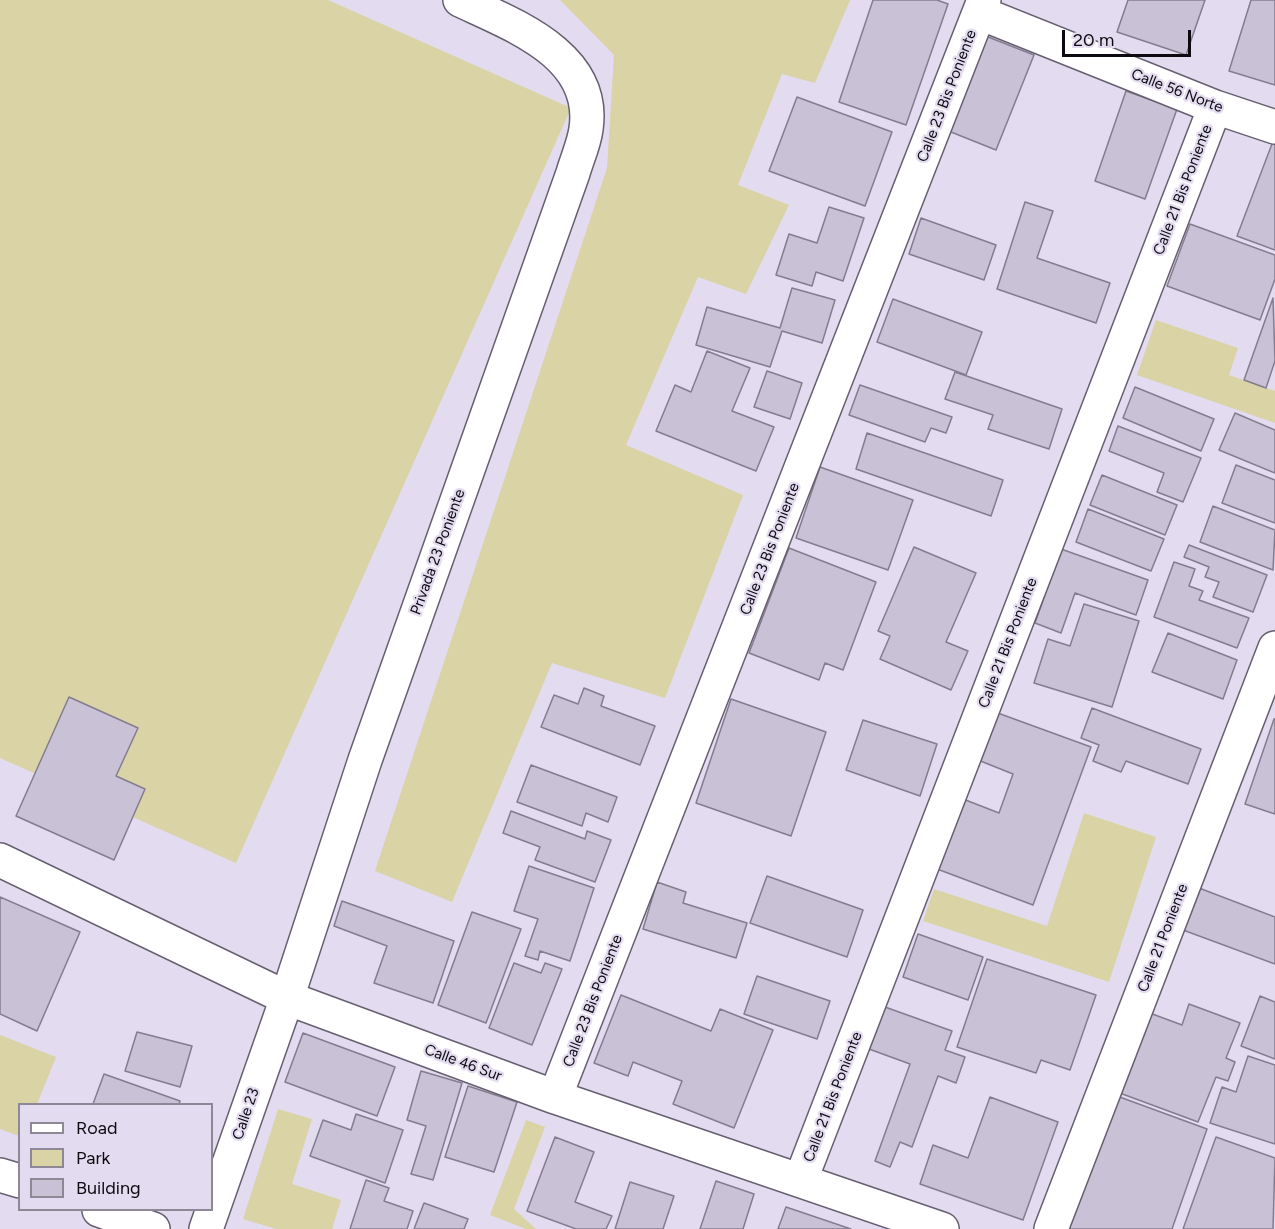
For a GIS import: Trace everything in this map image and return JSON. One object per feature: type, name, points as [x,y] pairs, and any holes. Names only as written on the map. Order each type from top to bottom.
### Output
[{"type":"street","name":"Privada 23 Poniente","points":[[287,998],[365,760],[573,173],[586,129],[586,106],[582,87],[570,66],[549,46],[460,0]]},
{"type":"street","name":"Calle 56 Norte","points":[[982,6],[1215,107],[1275,127]]},
{"type":"street","name":"Calle 23 Bis Poniente","points":[[555,1097],[982,6]]},
{"type":"street","name":"Calle 21 Bis Poniente","points":[[801,1179],[1215,107]]},
{"type":"street","name":"Calle 21 Poniente","points":[[1052,1229],[1275,648]]},
{"type":"street","name":"Calle 46 Sur","points":[[0,860],[287,998],[555,1097],[801,1179],[942,1229]]},
{"type":"street","name":"Calle 23","points":[[213,1209],[287,998]]},
{"type":"street","points":[[0,1174],[18,1180]]},
{"type":"street","points":[[104,1211],[153,1229]]},
{"type":"street","name":"Calle 23","points":[[206,1229],[212,1211]]},
{"type":"green space","points":[[0,0],[328,0],[571,108],[236,863],[0,758]]},
{"type":"green space","points":[[560,0],[850,0],[815,83],[782,74],[738,185],[789,205],[746,294],[698,277],[626,445],[743,495],[665,698],[552,663],[452,902],[375,871],[607,168],[614,55]]},
{"type":"green space","points":[[1156,320],[1238,348],[1229,375],[1275,391],[1275,423],[1137,375]]},
{"type":"green space","points":[[1084,813],[1156,837],[1109,982],[923,921],[934,889],[1047,926]]},
{"type":"green space","points":[[0,1035],[56,1057],[37,1103],[18,1103],[18,1136],[0,1129]]},
{"type":"green space","points":[[278,1109],[312,1119],[292,1184],[341,1200],[332,1229],[276,1229],[243,1219]]},
{"type":"green space","points":[[526,1120],[545,1127],[514,1209],[536,1229],[526,1229],[490,1215]]},
{"type":"building","points":[[873,0],[937,0],[948,4],[906,125],[839,102]]},
{"type":"building","points":[[1128,0],[1205,0],[1186,55],[1117,32]]},
{"type":"building","points":[[1251,0],[1275,0],[1275,85],[1229,71]]},
{"type":"building","points":[[983,35],[1034,55],[996,150],[946,130]]},
{"type":"building","points":[[1126,91],[1177,109],[1145,199],[1095,181]]},
{"type":"building","points":[[797,97],[892,132],[865,206],[769,171]]},
{"type":"building","points":[[1275,136],[1275,250],[1237,236]]},
{"type":"building","points":[[1025,202],[1053,211],[1037,258],[1110,283],[1096,323],[997,289]]},
{"type":"building","points":[[829,207],[864,218],[843,281],[816,272],[812,286],[776,275],[789,234],[817,243]]},
{"type":"building","points":[[921,218],[996,245],[984,280],[909,254]]},
{"type":"building","points":[[1190,224],[1275,255],[1275,279],[1260,320],[1167,286]]},
{"type":"building","points":[[792,288],[835,300],[822,343],[782,331],[770,367],[696,345],[707,307],[780,328]]},
{"type":"building","points":[[1273,298],[1275,361],[1266,388],[1244,380]]},
{"type":"building","points":[[893,299],[982,332],[966,375],[877,342]]},
{"type":"building","points":[[707,351],[750,368],[732,411],[774,427],[756,471],[656,431],[675,385],[691,392]]},
{"type":"building","points":[[767,371],[802,383],[790,419],[754,407]]},
{"type":"building","points":[[955,372],[1062,409],[1049,449],[988,429],[993,415],[945,399]]},
{"type":"building","points":[[860,385],[952,417],[946,433],[931,428],[925,442],[849,415]]},
{"type":"building","points":[[1135,387],[1214,419],[1201,451],[1123,418]]},
{"type":"building","points":[[1235,413],[1275,430],[1275,473],[1219,450]]},
{"type":"building","points":[[1118,426],[1201,458],[1183,502],[1157,492],[1164,473],[1109,451]]},
{"type":"building","points":[[867,433],[1003,480],[991,516],[856,469]]},
{"type":"building","points":[[1236,465],[1275,480],[1275,523],[1222,503]]},
{"type":"building","points":[[820,467],[913,500],[888,570],[796,538]]},
{"type":"building","points":[[1102,475],[1177,505],[1165,535],[1090,505]]},
{"type":"building","points":[[1213,506],[1275,530],[1273,570],[1200,542]]},
{"type":"building","points":[[1088,509],[1164,539],[1151,571],[1076,542]]},
{"type":"building","points":[[1189,545],[1267,575],[1253,612],[1213,597],[1219,582],[1205,577],[1209,567],[1184,557]]},
{"type":"building","points":[[914,547],[976,573],[946,642],[968,651],[951,690],[880,659],[890,636],[878,631]]},
{"type":"building","points":[[789,548],[876,582],[843,670],[825,663],[819,680],[749,653]]},
{"type":"building","points":[[1061,549],[1148,580],[1136,615],[1075,593],[1061,633],[1035,623]]},
{"type":"building","points":[[1174,562],[1195,569],[1189,586],[1203,591],[1199,600],[1249,618],[1237,648],[1154,617]]},
{"type":"building","points":[[1084,604],[1139,621],[1112,707],[1034,683],[1048,639],[1070,646]]},
{"type":"building","points":[[1168,633],[1237,660],[1223,699],[1152,672]]},
{"type":"building","points":[[584,688],[604,696],[601,706],[655,726],[640,765],[541,727],[554,695],[578,704]]},
{"type":"building","points":[[69,697],[138,728],[116,776],[145,789],[114,860],[16,816]]},
{"type":"building","points":[[731,699],[826,732],[791,836],[696,803]]},
{"type":"building","points":[[1092,708],[1201,749],[1188,784],[1126,761],[1121,772],[1093,761],[1099,745],[1081,738]]},
{"type":"building","points":[[995,712],[1091,747],[1033,905],[937,869],[963,799],[999,813],[1013,774],[978,760]]},
{"type":"building","points":[[1275,719],[1275,814],[1245,804]]},
{"type":"building","points":[[863,720],[937,744],[920,796],[846,770]]},
{"type":"building","points":[[531,765],[617,797],[608,822],[586,813],[582,826],[517,802]]},
{"type":"building","points":[[511,811],[585,839],[587,831],[611,840],[595,882],[535,860],[540,847],[503,833]]},
{"type":"building","points":[[529,866],[594,888],[570,961],[540,951],[538,960],[525,956],[538,919],[514,911]]},
{"type":"building","points":[[767,876],[863,910],[847,957],[750,923]]},
{"type":"building","points":[[657,882],[686,892],[683,903],[747,923],[736,958],[643,929]]},
{"type":"building","points":[[1199,888],[1275,917],[1275,964],[1183,930]]},
{"type":"building","points":[[0,897],[80,932],[37,1031],[0,1014]]},
{"type":"building","points":[[342,901],[454,941],[433,1003],[374,983],[387,946],[334,926]]},
{"type":"building","points":[[472,912],[521,929],[486,1023],[438,1005]]},
{"type":"building","points":[[918,934],[983,957],[968,1000],[903,977]]},
{"type":"building","points":[[987,959],[1096,995],[1070,1070],[1041,1060],[1036,1073],[957,1047]]},
{"type":"building","points":[[514,963],[541,973],[545,963],[562,969],[532,1045],[489,1028]]},
{"type":"building","points":[[757,976],[830,1001],[817,1039],[744,1014]]},
{"type":"building","points":[[621,995],[711,1031],[720,1009],[773,1030],[734,1128],[673,1104],[682,1081],[633,1062],[628,1076],[594,1063]]},
{"type":"building","points":[[1260,996],[1275,1002],[1275,1059],[1241,1046]]},
{"type":"building","points":[[1189,1004],[1240,1023],[1226,1058],[1235,1062],[1228,1081],[1216,1077],[1198,1122],[1117,1092],[1147,1012],[1182,1025]]},
{"type":"building","points":[[885,1007],[952,1031],[945,1050],[965,1057],[956,1083],[938,1076],[912,1147],[900,1142],[890,1167],[875,1161],[910,1064],[869,1049]]},
{"type":"building","points":[[137,1032],[192,1046],[180,1087],[125,1071]]},
{"type":"building","points":[[303,1033],[395,1067],[377,1116],[285,1082]]},
{"type":"building","points":[[1248,1056],[1275,1065],[1275,1144],[1210,1123],[1222,1087],[1236,1092]]},
{"type":"building","points":[[421,1071],[462,1083],[433,1180],[411,1174],[426,1126],[407,1120]]},
{"type":"building","points":[[104,1074],[180,1101],[179,1103],[93,1103]]},
{"type":"building","points":[[468,1086],[517,1102],[494,1172],[445,1157]]},
{"type":"building","points":[[1117,1096],[1207,1129],[1172,1229],[1069,1229]]},
{"type":"building","points":[[990,1097],[1058,1122],[1023,1220],[920,1184],[933,1145],[968,1158]]},
{"type":"building","points":[[356,1114],[403,1130],[385,1183],[310,1156],[323,1120],[351,1130]]},
{"type":"building","points":[[555,1137],[594,1152],[575,1202],[612,1216],[606,1229],[576,1229],[527,1211]]},
{"type":"building","points":[[1216,1137],[1275,1158],[1273,1229],[1183,1229]]},
{"type":"building","points":[[366,1180],[389,1188],[384,1201],[413,1211],[407,1229],[350,1229]]},
{"type":"building","points":[[716,1181],[754,1194],[743,1229],[700,1229]]},
{"type":"building","points":[[630,1182],[674,1196],[663,1229],[615,1229]]},
{"type":"building","points":[[424,1203],[468,1219],[464,1229],[414,1229]]},
{"type":"building","points":[[786,1207],[851,1229],[778,1229]]}]
